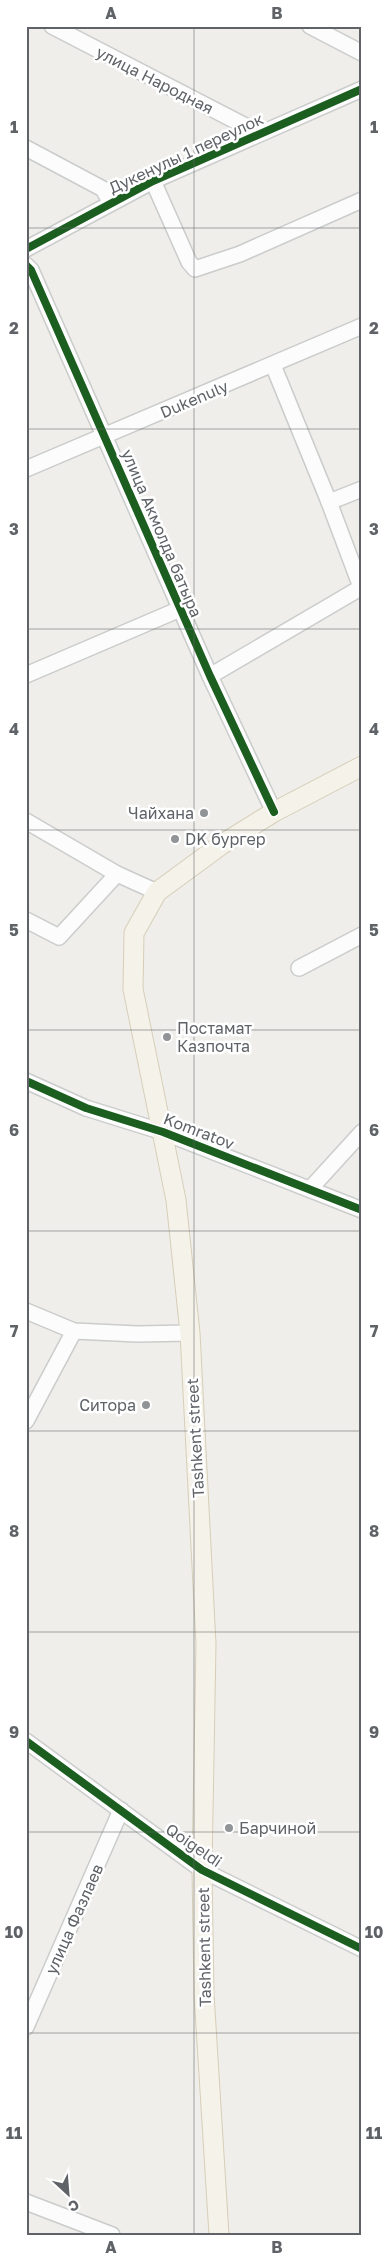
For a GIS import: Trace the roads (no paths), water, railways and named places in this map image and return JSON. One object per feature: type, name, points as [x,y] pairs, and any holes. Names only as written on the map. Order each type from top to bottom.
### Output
[{"type":"main road","name":"Tashkent street","points":[[220,2235],[204,1994],[202,1870],[206,1644],[190,1333],[176,1200],[164,1132],[133,989],[134,933],[157,892],[221,845],[274,812],[362,766]]},
{"type":"street","name":"улица Народная","points":[[52,26],[259,133]]},
{"type":"street","points":[[310,26],[362,53]]},
{"type":"street","name":"Дукенулы 1 переулок","points":[[26,249],[154,181],[362,89]]},
{"type":"street","points":[[26,148],[103,189],[111,203]]},
{"type":"street","points":[[154,181],[189,262],[195,270],[240,254],[362,200]]},
{"type":"street","name":"улица Акмолда батыра","points":[[26,265],[31,270],[210,676],[274,812]]},
{"type":"street","name":"Dukenuly","points":[[26,469],[362,326]]},
{"type":"street","points":[[210,676],[361,587],[329,502],[273,365]]},
{"type":"street","points":[[329,502],[362,489]]},
{"type":"street","points":[[26,674],[180,609]]},
{"type":"street","points":[[26,821],[117,874],[157,892]]},
{"type":"street","points":[[26,920],[59,937],[117,874]]},
{"type":"street","points":[[299,968],[362,935]]},
{"type":"street","name":"Komratov","points":[[26,1082],[86,1108],[164,1132],[362,1210]]},
{"type":"street","points":[[310,1189],[362,1132]]},
{"type":"street","points":[[26,1311],[74,1331],[137,1334],[190,1333]]},
{"type":"street","points":[[26,1421],[74,1331]]},
{"type":"street","name":"Qoigeldi","points":[[26,1741],[202,1870],[362,1949]]},
{"type":"street","name":"улица Фазлаев","points":[[26,2027],[121,1810]]},
{"type":"street","points":[[26,2202],[112,2235]]},
{"type":"place","name":"Чайхана","points":[[204,813]]},
{"type":"place","name":"DK бургер","points":[[175,839]]},
{"type":"place","name":"Постамат Казпочта","points":[[167,1037]]},
{"type":"place","name":"Ситора","points":[[146,1405]]},
{"type":"place","name":"Барчиной","points":[[229,1828]]}]
